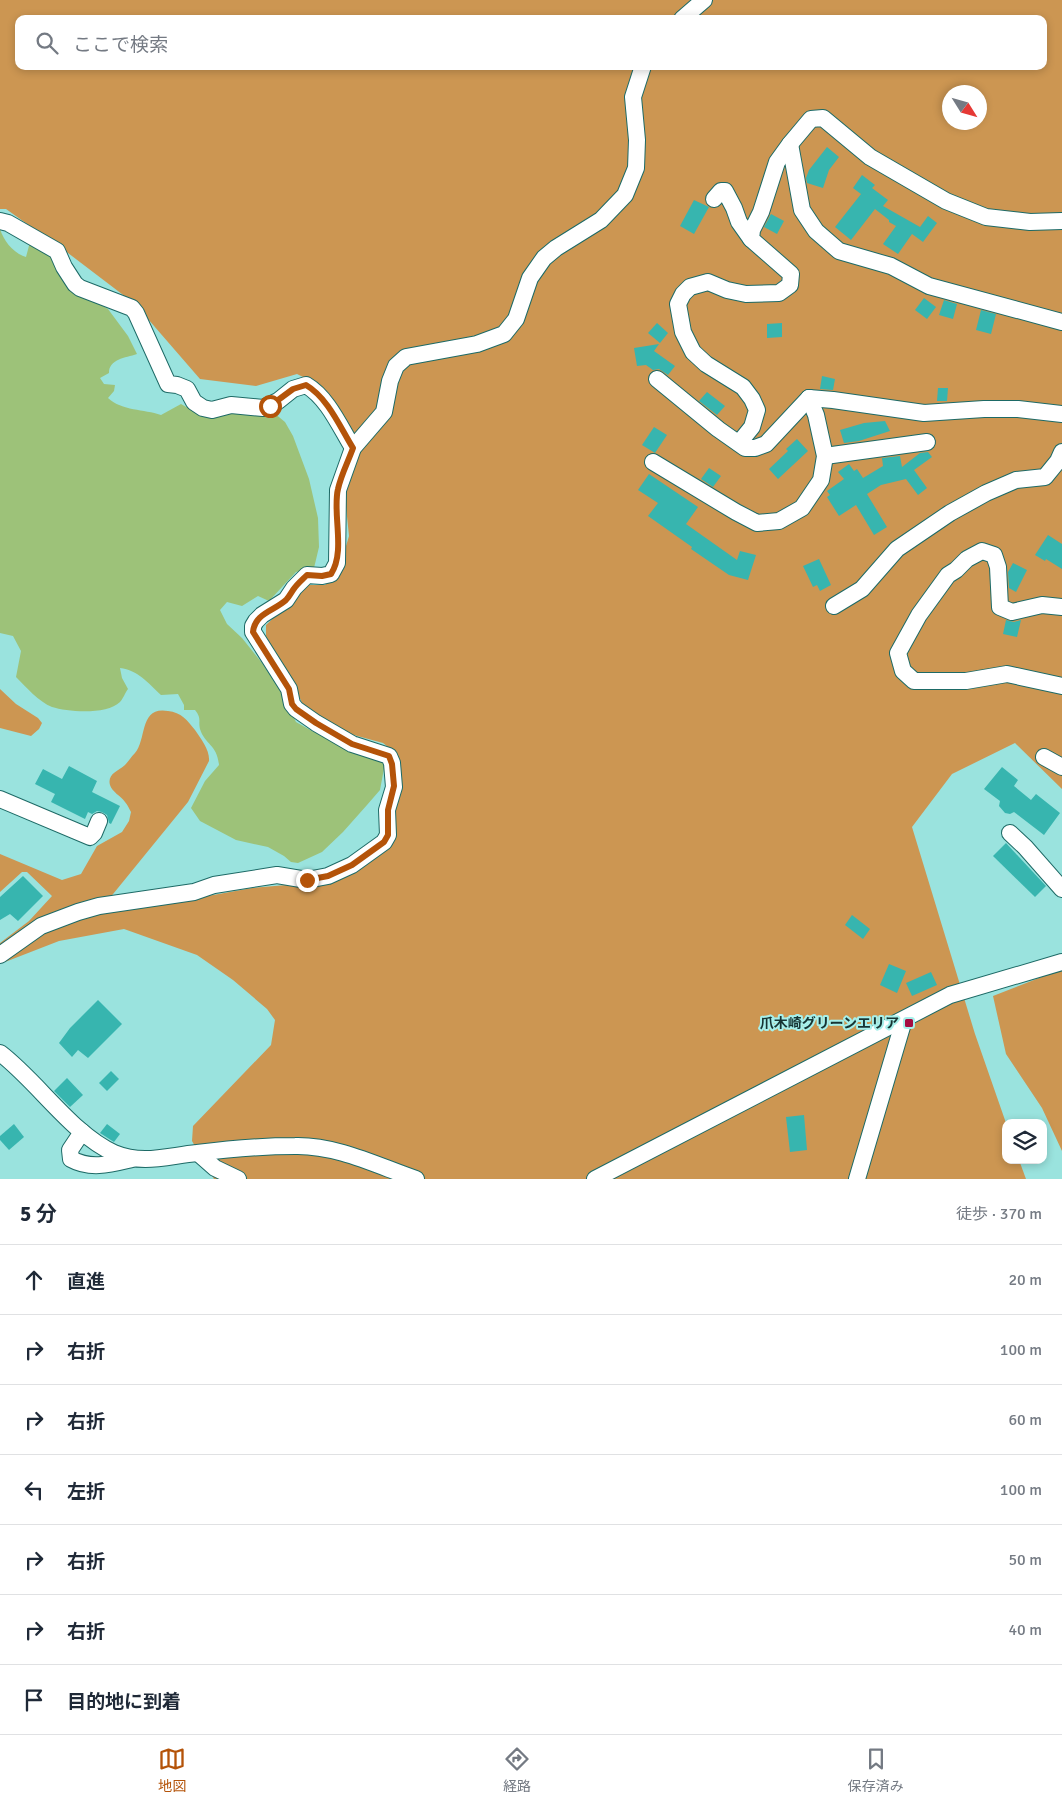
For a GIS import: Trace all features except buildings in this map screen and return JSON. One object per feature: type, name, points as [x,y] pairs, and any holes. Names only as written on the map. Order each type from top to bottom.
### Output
[{"type":"street","points":[[687,15],[704,0]]},
{"type":"street","points":[[0,955],[41,926],[78,912],[99,906],[194,892],[214,885],[277,875],[307,880],[328,876],[352,865],[384,842],[388,835],[388,810],[394,786],[392,764],[389,756],[352,744],[296,709],[292,704],[289,689],[253,632],[253,626],[262,615],[286,600],[294,588],[307,575],[322,576],[331,574],[335,568],[338,546],[338,490],[353,448],[384,412],[390,381],[396,366],[406,357],[477,344],[504,334],[516,319],[530,278],[544,258],[556,248],[602,220],[625,195],[636,168],[637,140],[633,98],[642,70]]},
{"type":"street","points":[[751,239],[752,230],[761,212],[777,162],[811,120],[823,118],[870,157],[946,201],[986,217],[1030,222],[1062,221]]},
{"type":"street","points":[[790,144],[802,210],[816,231],[840,251],[891,266],[929,286],[1062,322]]},
{"type":"street","points":[[714,199],[721,191],[724,191],[734,208],[739,222],[751,239],[791,274],[790,285],[779,293],[746,294],[727,290],[708,282],[690,287],[683,294],[678,304],[683,332],[693,352],[706,364],[743,387],[757,410],[752,427],[739,443]]},
{"type":"street","points":[[0,221],[8,223],[57,251],[64,267],[75,284],[80,288],[132,308],[168,384],[187,389],[194,402],[203,408],[212,410],[231,405],[263,408],[278,401],[293,389],[306,385],[323,399],[353,448]]},
{"type":"street","points":[[657,379],[718,429],[745,448],[755,448],[766,444],[810,398]]},
{"type":"street","points":[[810,398],[924,413],[992,409],[1037,410],[1062,414]]},
{"type":"street","points":[[653,462],[757,523],[779,521],[802,508],[821,480],[825,456],[816,415],[810,398]]},
{"type":"street","points":[[825,456],[927,442]]},
{"type":"street","points":[[834,606],[862,589],[897,549],[950,513],[986,493],[1016,480],[1045,477],[1058,461],[1062,452]]},
{"type":"street","points":[[1062,607],[1042,605],[1012,612],[1000,607],[998,567],[994,555],[982,551],[967,559],[948,575],[919,616],[898,653],[903,671],[914,681],[966,681],[1007,674],[1062,686]]},
{"type":"street","points":[[1044,757],[1062,767]]},
{"type":"street","points":[[0,799],[90,837],[99,822]]},
{"type":"street","points":[[1010,833],[1062,889]]},
{"type":"street","points":[[595,1179],[904,1020],[926,1006],[950,995],[1062,962]]},
{"type":"street","points":[[857,1179],[904,1020]]},
{"type":"street","points":[[0,1053],[20,1070],[82,1132],[108,1150],[132,1159]]},
{"type":"street","points":[[82,1132],[70,1150],[72,1159],[77,1162],[95,1165],[132,1159],[146,1160],[198,1153],[297,1146],[334,1150],[416,1179]]},
{"type":"street","points":[[198,1153],[216,1168],[238,1179]]},
{"type":"shaded area","points":[[0,0],[1062,0],[1062,789],[1015,743],[952,774],[912,827],[975,1034],[1005,1119],[1002,1119],[1002,1164],[1020,1164],[1026,1179],[214,1179],[192,1141],[193,1126],[271,1045],[275,1020],[267,1009],[233,980],[197,955],[124,929],[59,941],[5,962],[0,959],[0,943],[29,921],[52,896],[27,872],[22,872],[0,892],[0,854],[62,880],[81,874],[97,846],[122,832],[129,821],[131,812],[126,803],[111,787],[109,781],[112,775],[125,765],[139,747],[148,718],[152,713],[159,711],[177,713],[187,720],[205,745],[209,761],[188,802],[109,899],[169,903],[252,888],[322,882],[393,839],[396,833],[393,751],[383,743],[350,734],[317,717],[303,705],[294,685],[280,665],[266,636],[266,625],[308,585],[325,585],[339,570],[349,536],[345,497],[358,441],[317,384],[297,374],[256,386],[200,379],[135,304],[6,209],[0,209]]},
{"type":"shaded area","points":[[0,229],[4,238],[17,253],[26,257],[30,242],[57,261],[83,294],[108,309],[128,336],[137,354],[115,362],[110,368],[109,373],[100,378],[104,384],[115,385],[114,391],[108,398],[126,408],[161,415],[181,404],[202,416],[228,412],[274,413],[285,422],[293,436],[309,479],[318,518],[319,547],[314,568],[296,572],[269,601],[258,596],[242,606],[227,602],[220,610],[227,624],[242,638],[262,663],[283,695],[296,722],[385,763],[380,790],[343,832],[322,852],[298,863],[291,862],[268,847],[236,840],[200,821],[191,808],[205,781],[219,765],[218,758],[202,734],[197,713],[195,710],[184,710],[184,705],[178,694],[161,695],[137,674],[120,668],[122,678],[128,689],[120,702],[114,706],[97,711],[68,710],[52,707],[42,702],[16,677],[21,651],[13,636],[0,633]]},
{"type":"shaded area","points":[[0,689],[16,704],[38,718],[42,723],[39,729],[31,736],[0,728]]},
{"type":"shaded area","points":[[1062,969],[1062,1151],[1042,1108],[1006,1054],[993,996]]},
{"type":"place","name":"爪木崎グリーンエリア","points":[[909,1023]]},
{"type":"route","points":[[270,406],[293,389],[306,385],[323,399],[353,448],[338,490],[338,546],[335,568],[331,574],[322,576],[307,575],[294,588],[286,600],[256,621],[253,626],[253,632],[289,689],[292,704],[296,709],[352,744],[389,756],[392,764],[394,786],[388,810],[388,835],[384,842],[352,865],[328,876],[307,880]]}]
